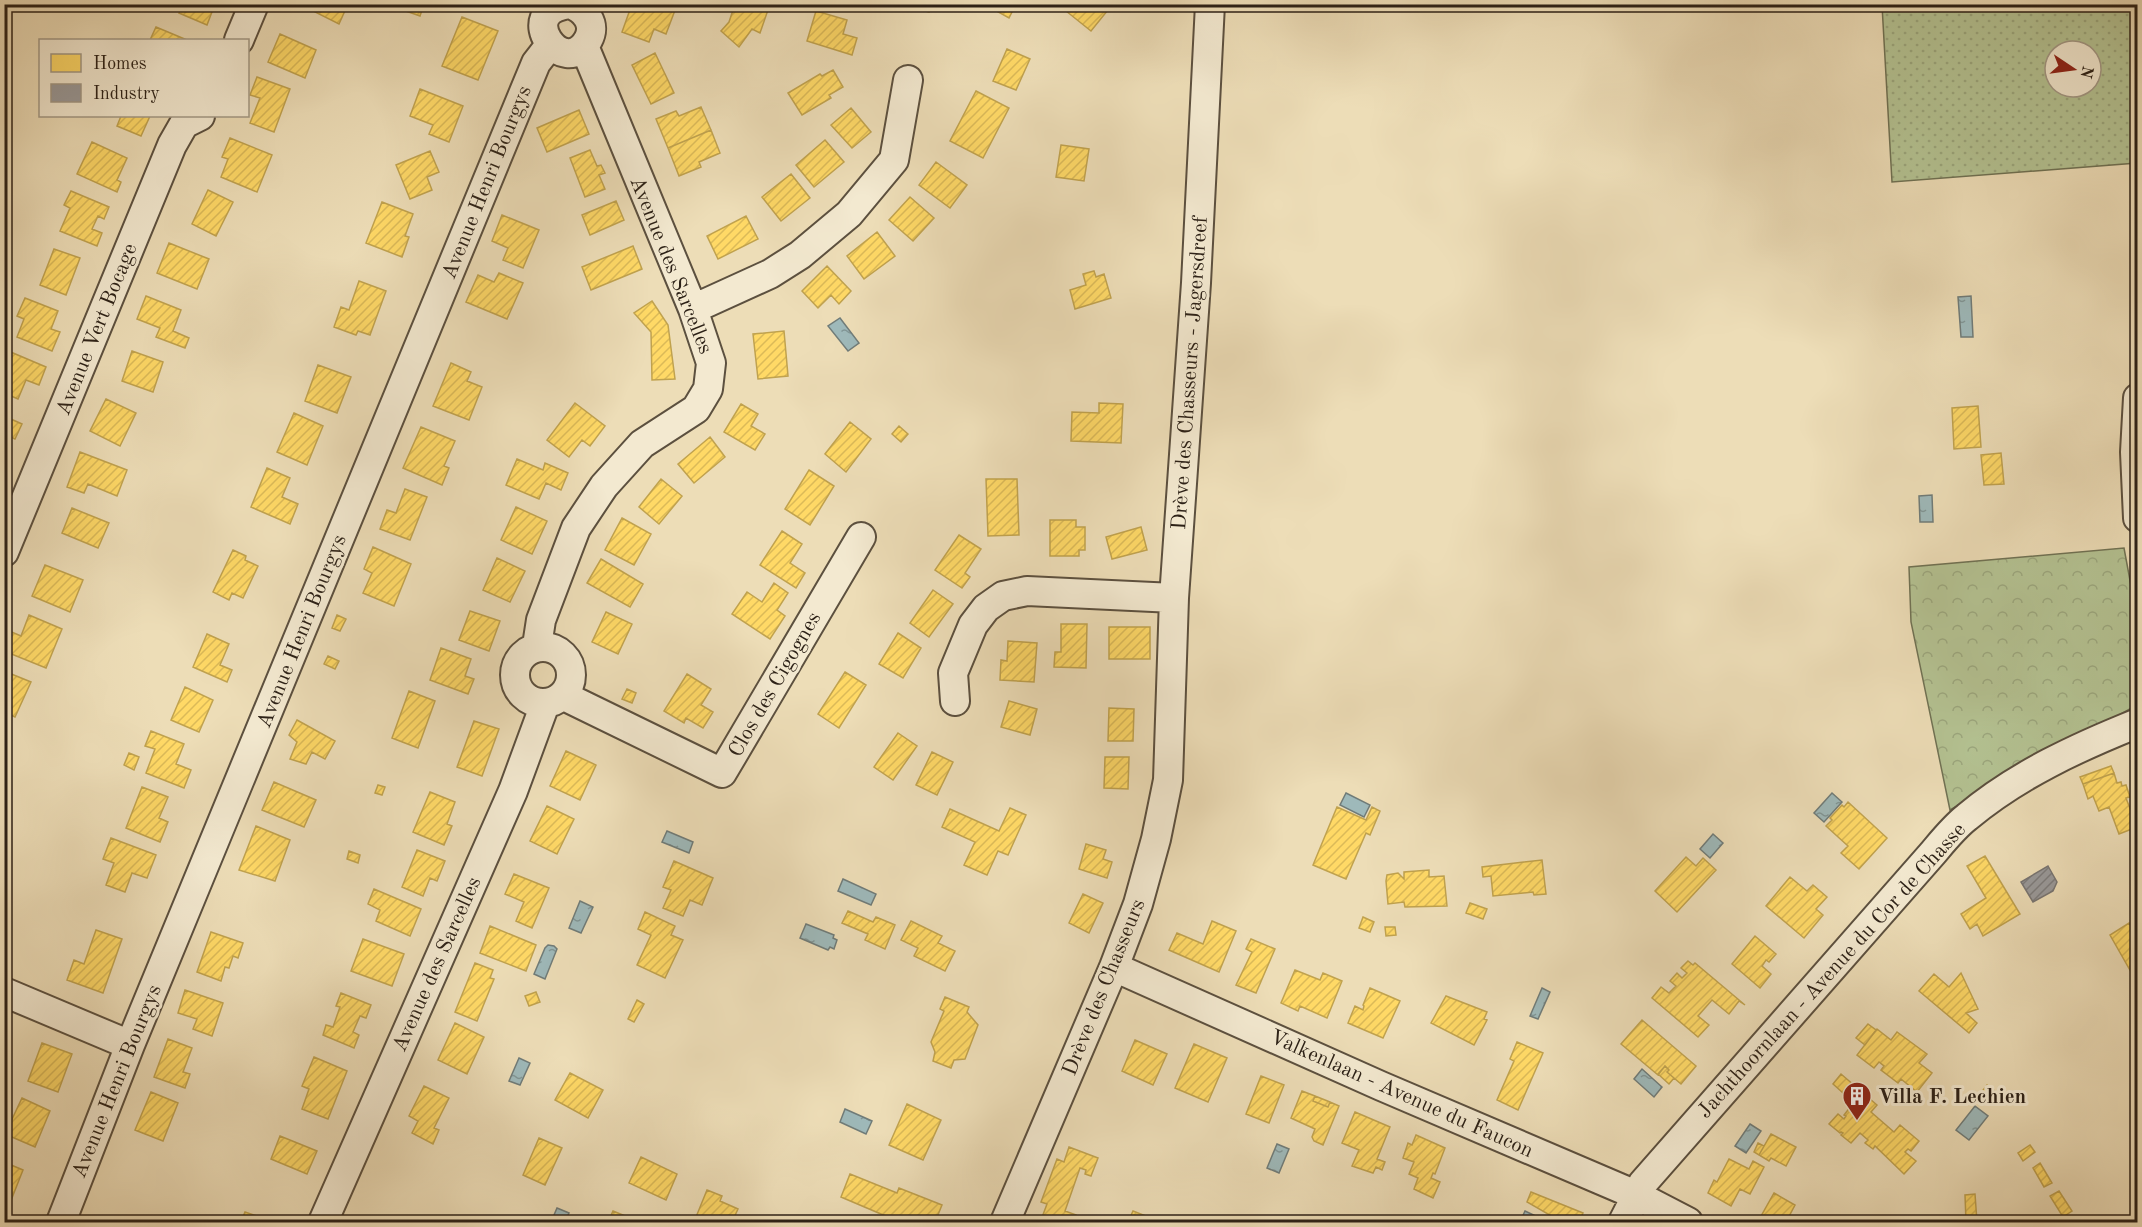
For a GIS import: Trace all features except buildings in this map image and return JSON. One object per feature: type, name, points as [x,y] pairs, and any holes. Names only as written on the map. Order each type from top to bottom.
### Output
[{"type":"street","points":[[239,39],[254,4]]},
{"type":"street","name":"Drève des Chasseurs - Jagersdreef","points":[[1170,742],[1174,598],[1196,283],[1210,4]]},
{"type":"street","points":[[566,6],[588,15],[591,26],[590,37],[584,46],[573,52],[560,52],[550,45],[544,34],[544,21],[566,6]]},
{"type":"street","name":"Avenue Henri Bourgys","points":[[61,1222],[130,1045],[536,63],[550,45]]},
{"type":"street","name":"Avenue des Sarcelles","points":[[537,646],[541,620],[576,528],[604,486],[642,444],[696,409],[708,389],[711,363],[693,309],[584,46]]},
{"type":"street","points":[[693,309],[770,274],[800,255],[849,214],[894,160],[908,80]]},
{"type":"street","name":"Avenue Vert Bocage","points":[[4,552],[172,145],[184,124],[198,117]]},
{"type":"street","points":[[2138,398],[2135,452],[2138,518]]},
{"type":"street","name":"Clos des Cigognes","points":[[555,700],[722,773],[861,537]]},
{"type":"street","points":[[955,701],[953,673],[968,635],[986,608],[1004,596],[1027,591],[1174,598]]},
{"type":"street","points":[[537,646],[555,648],[571,666],[572,681],[555,700],[525,698],[516,685],[514,668],[525,652],[537,646]]},
{"type":"street","name":"Avenue des Sarcelles","points":[[323,1222],[555,700]]},
{"type":"street","name":"Jachthoornlaan - Avenue du Cor de Chasse","points":[[1623,1222],[1643,1183],[1670,1151],[1966,817],[2012,785],[2056,759],[2138,723]]},
{"type":"street","name":"Drève des Chasseurs","points":[[1005,1222],[1114,967],[1138,904],[1156,839],[1168,780],[1170,742]]},
{"type":"street","name":"Valkenlaan - Avenue du Faucon","points":[[1114,967],[1381,1086],[1636,1195],[1688,1222]]},
{"type":"street","points":[[4,992],[130,1045]]},
{"type":"green space","points":[[1882,5],[2137,5],[2137,163],[1892,182]]},
{"type":"green space","points":[[2124,548],[2137,618],[2137,705],[1950,810],[1911,622],[1909,567]]},
{"type":"water","points":[[1971,296],[1973,337],[1961,337],[1958,297]]},
{"type":"water","points":[[840,318],[859,343],[848,351],[828,326]]},
{"type":"water","points":[[1932,495],[1933,522],[1920,522],[1919,496]]},
{"type":"water","points":[[1346,793],[1370,805],[1364,817],[1340,805]]},
{"type":"water","points":[[1832,793],[1842,802],[1824,822],[1814,813]]},
{"type":"water","points":[[667,831],[693,842],[689,853],[662,842]]},
{"type":"water","points":[[1713,834],[1723,843],[1710,858],[1700,849]]},
{"type":"water","points":[[843,879],[876,894],[871,905],[838,891]]},
{"type":"water","points":[[580,901],[593,907],[581,933],[569,928]]},
{"type":"water","points":[[806,924],[834,935],[833,938],[837,940],[834,949],[830,947],[828,950],[800,938]]},
{"type":"water","points":[[548,945],[557,949],[545,979],[534,974]]},
{"type":"water","points":[[1542,988],[1550,992],[1538,1019],[1530,1016]]},
{"type":"water","points":[[519,1058],[530,1063],[520,1085],[509,1081]]},
{"type":"water","points":[[1642,1069],[1662,1087],[1654,1097],[1634,1079]]},
{"type":"water","points":[[1975,1106],[1988,1116],[1969,1140],[1956,1130]]},
{"type":"water","points":[[845,1109],[872,1121],[866,1134],[840,1122]]},
{"type":"water","points":[[1750,1124],[1761,1131],[1746,1153],[1735,1146]]},
{"type":"water","points":[[1277,1144],[1289,1149],[1279,1173],[1267,1168]]},
{"type":"water","points":[[557,1208],[569,1213],[565,1222],[551,1222]]},
{"type":"water","points":[[1525,1211],[1544,1220],[1542,1222],[1520,1222]]},
{"type":"place","name":"Villa F. Lechien","points":[[1857,1122]]}]
